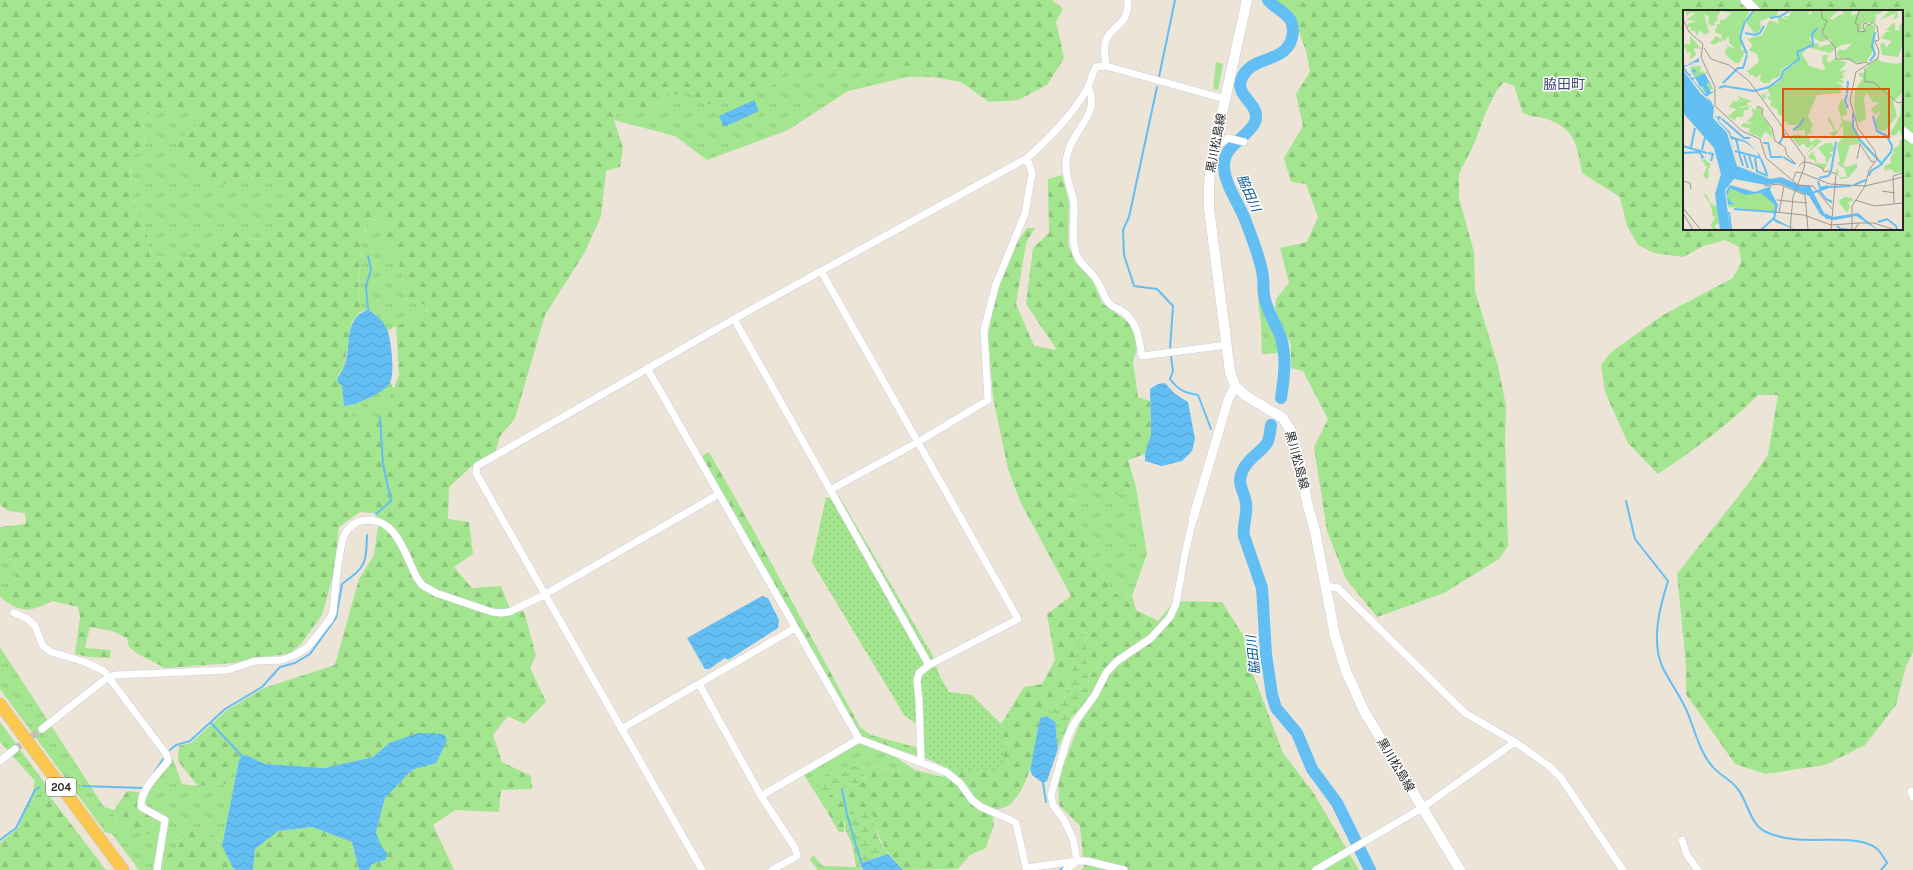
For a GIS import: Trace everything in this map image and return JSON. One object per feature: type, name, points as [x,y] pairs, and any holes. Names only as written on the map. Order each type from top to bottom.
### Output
[{"type":"highway","name":"204","points":[[0,704],[123,870]]},
{"type":"main road","name":"黒川松島線","points":[[1247,0],[1214,149],[1209,186],[1209,208],[1230,372],[1236,386],[1246,396],[1283,418],[1291,431],[1302,472],[1307,503],[1315,531],[1335,636],[1346,670],[1364,711],[1460,870]]},
{"type":"street","points":[[1106,66],[1104,52],[1106,42],[1111,32],[1122,24],[1126,17],[1128,0]]},
{"type":"street","points":[[1745,0],[1755,10]]},
{"type":"street","points":[[702,870],[544,595],[476,473],[477,466],[734,319],[1027,158],[1057,129],[1088,87],[1092,73],[1096,67],[1106,66],[1225,99]]},
{"type":"street","points":[[1088,87],[1091,92],[1092,107],[1089,116],[1076,135],[1067,156],[1067,181],[1074,203],[1074,249],[1079,261],[1096,279],[1109,304],[1122,311],[1132,320],[1139,334],[1142,356],[1226,344]]},
{"type":"street","points":[[1903,132],[1913,139]]},
{"type":"street","points":[[1214,149],[1228,138],[1233,138],[1244,142]]},
{"type":"street","points":[[830,490],[918,442],[988,400],[984,330],[996,284],[1025,214],[1032,173],[1027,158]]},
{"type":"street","points":[[821,271],[1018,619],[929,665],[919,672],[917,680],[921,761]]},
{"type":"street","points":[[734,319],[929,665]]},
{"type":"street","points":[[647,368],[859,739],[921,761],[946,772],[960,783],[972,800],[981,807],[1009,819],[1016,824],[1026,868],[1087,861],[1124,870]]},
{"type":"street","points":[[1077,861],[1073,839],[1064,820],[1053,805],[1051,795],[1067,740],[1073,725],[1095,695],[1106,673],[1117,661],[1151,638],[1170,617],[1176,604],[1193,519],[1228,400],[1236,386]]},
{"type":"street","points":[[42,729],[108,677],[116,675],[228,670],[256,661],[282,660],[295,655],[308,647],[330,619],[333,612],[341,548],[345,534],[353,525],[362,520],[374,520],[384,523],[394,530],[417,578],[422,585],[436,593],[492,612],[501,613],[509,612],[544,595],[719,494]]},
{"type":"street","points":[[1326,586],[1338,588],[1465,713],[1515,742],[1549,766],[1561,778],[1623,870]]},
{"type":"street","points":[[14,613],[28,619],[35,626],[43,646],[51,652],[91,665],[104,671],[167,755],[168,760],[145,790],[141,799],[141,807],[165,820],[157,870]]},
{"type":"street","points":[[621,729],[795,628]]},
{"type":"street","points":[[700,684],[761,796],[795,848],[797,856],[772,870]]},
{"type":"street","points":[[761,796],[859,739]]},
{"type":"street","points":[[1316,870],[1422,808],[1515,742]]},
{"type":"street","points":[[0,761],[15,749]]},
{"type":"street","points":[[1682,840],[1687,855],[1698,870]]},
{"type":"street","points":[[1066,870],[1077,861]]},
{"type":"green space","points":[[0,0],[1052,0],[1063,9],[1056,22],[1064,58],[1047,85],[1018,100],[989,102],[961,82],[933,77],[909,66],[874,70],[831,67],[784,73],[766,90],[730,102],[707,104],[690,94],[667,94],[658,106],[616,113],[614,120],[623,148],[620,167],[606,171],[601,216],[585,252],[545,315],[515,418],[500,436],[495,453],[472,466],[449,487],[448,519],[469,522],[473,554],[454,567],[472,588],[501,586],[511,612],[524,611],[536,656],[530,667],[546,702],[524,724],[508,716],[493,735],[502,762],[531,776],[532,789],[501,790],[499,812],[455,810],[433,825],[454,870],[369,870],[372,864],[385,860],[376,832],[385,798],[412,770],[436,763],[389,743],[373,757],[324,768],[265,764],[246,755],[242,756],[225,784],[198,786],[178,761],[179,746],[191,743],[227,710],[264,688],[335,665],[359,579],[374,555],[379,520],[374,513],[360,512],[339,527],[334,572],[322,615],[301,644],[289,654],[254,658],[234,663],[165,668],[138,654],[129,647],[127,638],[112,631],[90,627],[85,648],[111,650],[110,658],[89,657],[75,654],[80,617],[78,607],[52,601],[37,608],[25,610],[14,606],[0,597],[0,594],[17,577],[15,560],[0,559],[0,527],[26,524],[25,513],[8,511],[0,505]],"holes":[[[160,109],[195,113],[196,126],[178,141],[177,152],[192,170],[206,173],[210,190],[246,175],[278,182],[289,209],[272,217],[275,232],[267,239],[246,240],[229,225],[214,242],[186,257],[150,256],[147,235],[130,193],[131,159],[145,144],[141,116]],[[370,219],[381,222],[382,238],[402,270],[405,298],[427,306],[426,314],[396,326],[399,375],[381,421],[357,421],[344,406],[342,386],[338,375],[344,367],[352,322],[360,312],[359,277],[361,252],[363,240]]]},
{"type":"green space","points":[[1274,0],[1303,0],[1294,17]]},
{"type":"green space","points":[[1303,0],[1913,0],[1913,652],[1906,666],[1896,705],[1865,745],[1825,765],[1765,774],[1735,764],[1686,694],[1686,664],[1677,574],[1748,484],[1768,455],[1778,395],[1758,395],[1735,417],[1710,437],[1658,474],[1628,443],[1605,392],[1601,365],[1610,353],[1663,315],[1733,278],[1741,263],[1739,247],[1725,240],[1703,246],[1683,257],[1654,253],[1638,245],[1627,226],[1620,197],[1582,173],[1574,140],[1570,133],[1557,123],[1523,113],[1514,86],[1504,82],[1497,90],[1486,112],[1474,144],[1459,174],[1459,198],[1474,252],[1475,291],[1498,366],[1506,406],[1505,440],[1508,546],[1499,559],[1444,593],[1377,617],[1346,579],[1327,531],[1314,447],[1328,419],[1303,371],[1291,368],[1291,345],[1275,309],[1276,299],[1289,283],[1280,248],[1307,242],[1318,217],[1306,184],[1291,182],[1284,158],[1303,126],[1296,94],[1310,72],[1306,51],[1294,17]]},
{"type":"green space","points":[[1216,62],[1223,64],[1218,90],[1213,89]]},
{"type":"green space","points":[[909,66],[933,77],[907,77],[848,91],[788,130],[707,160],[675,136],[614,120],[616,113],[658,106],[667,94],[690,94],[707,104],[766,90],[784,73],[831,67],[874,70]]},
{"type":"green space","points":[[160,109],[196,113],[196,126],[178,141],[192,170],[206,173],[210,190],[246,175],[278,182],[289,209],[275,232],[267,239],[246,240],[229,225],[214,242],[186,257],[150,256],[147,235],[130,193],[131,159],[145,144],[141,116]]},
{"type":"green space","points":[[1062,175],[1069,203],[1068,244],[1075,262],[1092,279],[1102,303],[1132,325],[1138,345],[1133,362],[1138,397],[1150,401],[1151,434],[1145,454],[1128,460],[1136,487],[1120,495],[1074,479],[1067,484],[1091,562],[1115,594],[1132,596],[1136,610],[1158,621],[1175,601],[1222,602],[1245,638],[1250,666],[1283,753],[1313,792],[1359,870],[1080,870],[1084,868],[1080,826],[1059,805],[1058,779],[1089,699],[1087,648],[1082,628],[1077,631],[1077,650],[1064,699],[1047,716],[1040,718],[1034,753],[1023,787],[1017,797],[1009,805],[1003,808],[991,810],[994,824],[986,848],[970,855],[958,869],[903,870],[883,845],[877,832],[872,814],[844,821],[844,832],[839,832],[825,808],[830,795],[863,782],[865,779],[862,768],[870,765],[891,772],[915,770],[943,777],[950,769],[926,758],[872,742],[859,734],[702,456],[709,452],[755,533],[860,727],[871,735],[918,748],[917,724],[905,716],[812,562],[826,498],[917,664],[933,656],[939,675],[928,682],[1003,767],[1001,724],[1024,687],[1042,684],[1055,660],[1047,614],[1071,596],[1020,501],[1008,469],[993,397],[988,335],[996,294],[1012,250],[1027,228],[1035,228],[1026,243],[1016,304],[1034,346],[1057,350],[1026,304],[1033,248],[1049,233],[1048,179]]},
{"type":"green space","points":[[370,219],[381,222],[382,238],[402,270],[405,298],[427,306],[426,314],[396,326],[388,331],[376,314],[368,310],[360,312],[359,277],[361,252],[366,229]]},
{"type":"green space","points":[[1261,294],[1268,320],[1280,353],[1262,354],[1261,321],[1258,306]]},
{"type":"green space","points":[[390,382],[394,389],[381,421],[357,421],[344,406],[370,398],[381,391]]},
{"type":"green space","points":[[1074,479],[1120,495],[1136,487],[1147,554],[1132,596],[1115,594],[1091,562],[1067,484]]},
{"type":"green space","points":[[839,496],[933,656],[939,675],[949,692],[972,695],[1001,724],[1004,767],[994,773],[950,769],[926,758],[928,730],[905,716],[812,562],[826,498]]},
{"type":"green space","points":[[0,559],[15,560],[17,577],[0,594]]},
{"type":"green space","points":[[1082,628],[1087,648],[1089,699],[1071,718],[1058,749],[1055,722],[1047,716],[1064,699],[1077,650],[1077,631]]},
{"type":"green space","points":[[0,647],[104,807],[114,810],[117,826],[153,831],[152,817],[157,811],[147,806],[144,797],[173,759],[182,784],[198,786],[225,784],[239,760],[222,846],[210,832],[188,825],[178,847],[164,858],[162,870],[139,870],[112,834],[105,832],[0,689]]},
{"type":"green space","points":[[0,722],[49,789],[48,794],[32,796],[35,781],[0,742]]},
{"type":"green space","points":[[859,743],[894,756],[915,770],[891,772],[871,765],[862,768],[852,765],[824,794],[830,795],[825,808],[804,775]]},
{"type":"green space","points":[[852,765],[862,768],[865,779],[863,782],[830,795],[824,794],[818,784],[820,777]]},
{"type":"green space","points":[[127,791],[139,792],[139,804],[145,812],[152,817],[153,831],[146,834],[117,826],[114,810]]},
{"type":"green space","points":[[48,794],[106,870],[0,870],[0,843],[18,828],[32,796]]},
{"type":"green space","points":[[865,811],[872,814],[879,840],[888,854],[860,863],[862,870],[856,867],[853,848],[845,827],[845,820],[847,815]]},
{"type":"green space","points":[[188,825],[210,832],[222,846],[233,868],[236,870],[162,870],[164,858],[178,847]]},
{"type":"green space","points":[[312,827],[352,842],[359,870],[253,870],[255,849],[278,831]]},
{"type":"green space","points":[[813,855],[823,866],[856,867],[862,870],[818,870],[810,860]]},
{"type":"water","points":[[754,100],[759,111],[724,127],[719,116]]},
{"type":"water","points":[[368,310],[380,319],[388,332],[392,358],[390,383],[382,391],[362,401],[344,406],[342,386],[337,381],[344,367],[350,334],[355,319],[360,314]]},
{"type":"water","points":[[1165,383],[1175,394],[1188,402],[1195,439],[1192,451],[1182,461],[1162,466],[1145,461],[1145,454],[1151,434],[1150,389],[1158,384]]},
{"type":"water","points":[[762,596],[768,598],[779,620],[778,628],[728,660],[725,658],[709,669],[705,669],[687,638]]},
{"type":"water","points":[[1047,716],[1055,722],[1058,749],[1047,781],[1043,783],[1032,775],[1030,770],[1040,718]]},
{"type":"water","points":[[419,733],[444,734],[447,740],[436,763],[412,770],[385,798],[376,832],[381,846],[388,854],[385,860],[372,864],[369,870],[359,870],[352,842],[312,827],[278,831],[255,849],[253,870],[236,870],[233,868],[222,846],[239,760],[242,756],[246,755],[265,764],[324,768],[373,757],[389,743]]},
{"type":"water","points":[[888,854],[903,870],[863,870],[860,863]]},
{"type":"waterway","points":[[1159,77],[1175,0]]},
{"type":"waterway","name":"脇田川","points":[[1268,0],[1287,16],[1292,25],[1293,32],[1290,43],[1285,50],[1278,55],[1252,66],[1241,80],[1240,86],[1242,92],[1253,107],[1256,118],[1250,129],[1228,152],[1225,157],[1224,164],[1226,180],[1243,215],[1261,265],[1265,302],[1283,345],[1284,368],[1281,398]]},
{"type":"waterway","points":[[1157,87],[1129,217],[1123,230],[1124,255],[1134,286],[1157,289],[1173,306],[1170,349]]},
{"type":"waterway","points":[[368,256],[371,270],[366,286],[368,310]]},
{"type":"waterway","points":[[1171,356],[1173,371],[1170,379],[1182,390],[1198,395],[1211,429]]},
{"type":"waterway","points":[[376,514],[391,501],[383,464],[380,418]]},
{"type":"waterway","name":"脇田川","points":[[1271,425],[1267,443],[1246,464],[1241,474],[1240,482],[1246,507],[1244,536],[1262,588],[1266,654],[1272,695],[1276,708],[1297,733],[1312,769],[1337,803],[1370,870]]},
{"type":"waterway","points":[[1626,501],[1635,539],[1668,581],[1662,601],[1658,623],[1657,645],[1659,656],[1665,672],[1686,709],[1707,760],[1718,772],[1737,788],[1755,822],[1764,831],[1777,836],[1792,839],[1839,840],[1866,843],[1876,848],[1887,863],[1881,870]]},
{"type":"waterway","points":[[170,750],[176,745],[190,741],[225,709],[262,687],[280,667],[295,663],[310,654],[336,618],[342,584],[356,573],[363,564],[366,553],[367,535]]},
{"type":"waterway","points":[[211,723],[242,756]]},
{"type":"waterway","points":[[154,773],[163,759]]},
{"type":"waterway","points":[[1043,783],[1046,802]]},
{"type":"waterway","points":[[82,786],[143,788]]},
{"type":"waterway","points":[[0,840],[16,828],[35,790],[40,787]]},
{"type":"waterway","points":[[842,789],[847,815],[862,865]]},
{"type":"waterway","points":[[1060,870],[1064,867]]},
{"type":"tunnel","points":[[15,749],[42,729]]},
{"type":"district","name":"脇田町","points":[[1564,84]]}]
